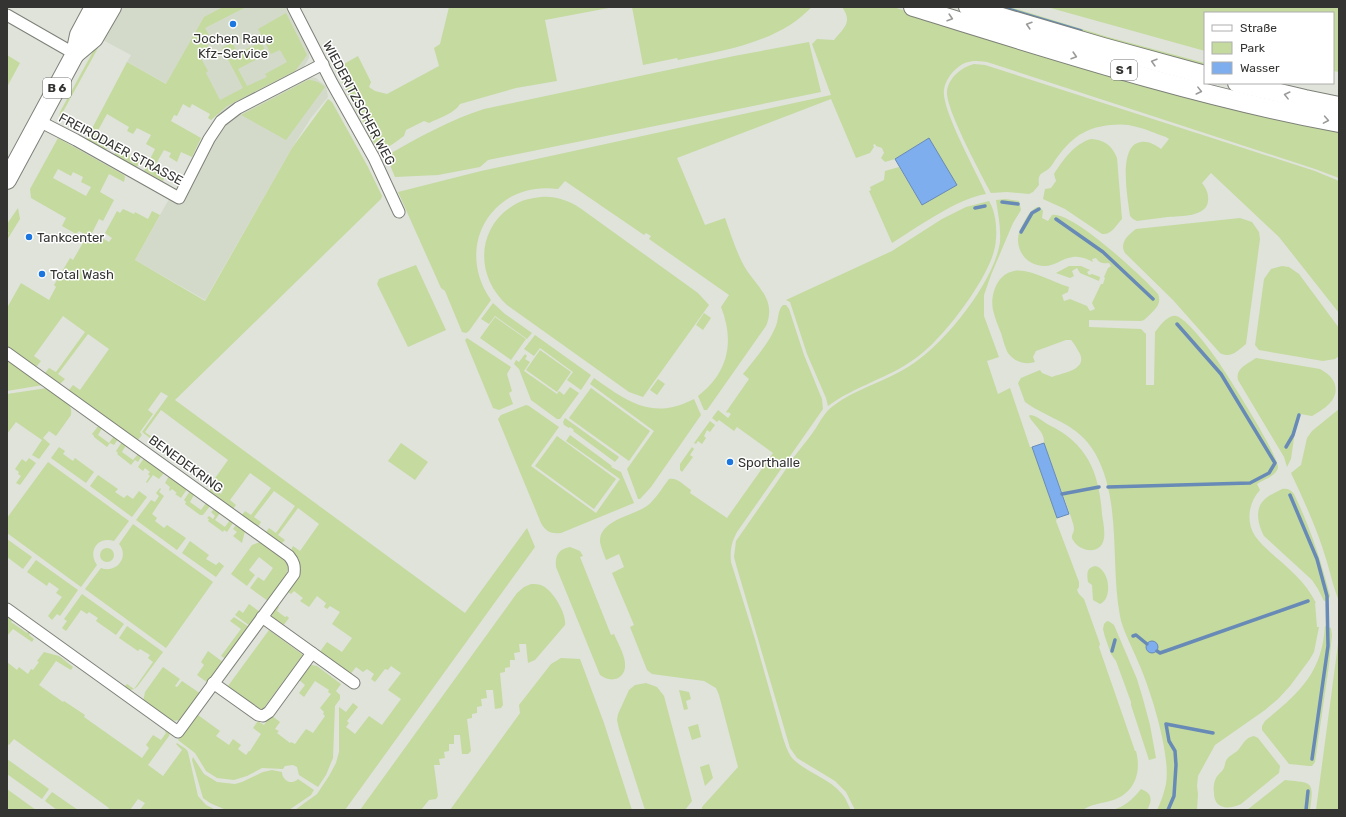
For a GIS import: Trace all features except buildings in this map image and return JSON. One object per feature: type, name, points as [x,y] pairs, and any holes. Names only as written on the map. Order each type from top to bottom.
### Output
[{"type":"main road","name":"B 6","points":[[9,172],[39,121],[75,54],[79,35],[94,7]]},
{"type":"main road","name":"B 6","points":[[75,54],[94,38],[112,7]]},
{"type":"main road","name":"S 1","points":[[912,7],[1097,63],[1184,87],[1302,116],[1339,123]]},
{"type":"main road","name":"S 1","points":[[968,7],[1204,75]]},
{"type":"main road","points":[[1241,84],[1339,106]]},
{"type":"street","name":"WIEDERITZSCHER WEG","points":[[293,7],[374,158],[399,212]]},
{"type":"street","points":[[7,15],[75,54]]},
{"type":"street","name":"FREIRODAER STRASSE","points":[[39,121],[179,198],[209,139],[221,121],[238,108],[323,64]]},
{"type":"street","name":"BENEDEKRING","points":[[7,353],[289,556],[293,561],[294,566],[294,574],[178,732],[7,609]]},
{"type":"street","points":[[262,617],[354,683]]},
{"type":"street","points":[[213,684],[258,715],[264,716],[269,712],[312,653]]},
{"type":"shaded area","points":[[123,7],[285,7],[309,52],[309,58],[303,68],[220,116],[210,108],[127,62],[131,55],[101,39]]},
{"type":"shaded area","points":[[311,77],[316,78],[326,86],[328,97],[311,118],[292,148],[205,300],[135,260],[169,199],[178,205],[185,200],[218,134],[227,122],[303,79]]},
{"type":"green space","points":[[223,7],[246,7],[205,28],[209,35],[204,38],[209,47],[198,53],[208,71],[206,73],[220,100],[243,88],[222,48],[232,42],[238,53],[261,42],[267,54],[238,69],[247,86],[267,77],[265,74],[287,62],[280,50],[271,54],[258,29],[286,13],[307,55],[295,71],[227,106],[211,120],[208,118],[210,114],[192,104],[190,108],[183,104],[177,116],[174,115],[171,121],[201,138],[192,157],[181,152],[177,162],[169,157],[171,153],[164,150],[153,169],[165,176],[163,181],[144,171],[155,149],[146,144],[151,135],[137,128],[133,134],[127,131],[129,127],[107,114],[95,136],[109,144],[106,150],[86,140],[127,62],[166,84],[204,17]]},
{"type":"green space","points":[[449,7],[614,7],[545,20],[557,81],[516,88],[460,104],[451,113],[429,123],[424,121],[406,130],[404,136],[391,145],[383,148],[376,147],[335,69],[358,56],[371,82],[369,87],[375,91],[387,94],[439,66],[434,48],[440,44]]},
{"type":"green space","points":[[632,7],[812,7],[790,25],[750,43],[678,60],[677,58],[643,65]]},
{"type":"green space","points":[[842,7],[893,7],[1094,67],[1339,128],[1339,178],[987,62],[970,61],[959,66],[950,76],[944,90],[945,99],[948,111],[960,141],[986,194],[963,201],[950,207],[892,243],[869,191],[871,190],[870,187],[884,180],[885,171],[899,167],[922,205],[929,138],[895,159],[885,162],[881,158],[884,153],[882,148],[876,146],[875,144],[873,145],[874,147],[870,153],[856,158],[831,99],[677,158],[705,225],[725,218],[742,262],[763,292],[769,307],[769,316],[766,326],[707,410],[704,410],[698,396],[716,377],[726,356],[728,332],[721,307],[729,295],[649,239],[651,236],[646,233],[644,235],[565,181],[558,189],[535,189],[515,195],[498,206],[486,221],[478,239],[476,259],[480,279],[491,300],[469,331],[466,333],[462,332],[445,291],[441,288],[398,192],[481,171],[831,95],[812,44],[817,39],[834,40],[841,32],[847,21],[847,17]]},
{"type":"green space","points":[[987,7],[1010,7],[1108,37],[1204,63],[1204,70]]},
{"type":"green space","points":[[1047,7],[1339,7],[1339,72],[1334,71],[1334,12],[1204,12],[1204,51]]},
{"type":"green space","points":[[809,42],[821,92],[488,160],[480,167],[438,175],[395,177],[386,156],[446,124],[484,109],[734,56]]},
{"type":"green space","points":[[95,48],[98,48],[59,119],[60,112]]},
{"type":"green space","points":[[7,55],[20,63],[7,87]]},
{"type":"green space","points":[[974,64],[985,65],[1315,171],[1339,181],[1339,313],[1279,237],[1211,173],[1202,183],[1207,191],[1208,201],[1203,210],[1198,213],[1186,216],[1164,217],[1137,221],[1133,219],[1130,216],[1126,186],[1126,162],[1129,152],[1134,145],[1141,142],[1149,143],[1161,149],[1169,139],[1144,129],[1120,124],[1091,129],[1069,143],[1063,149],[1049,168],[1040,175],[1039,185],[1033,192],[1029,194],[1007,192],[991,193],[957,126],[948,99],[947,91],[950,81],[961,70]]},
{"type":"green space","points":[[308,80],[313,80],[325,87],[286,140],[241,115]]},
{"type":"green space","points":[[328,99],[332,102],[368,167],[382,196],[381,199],[175,400],[465,613],[527,528],[535,547],[345,810],[295,810],[317,794],[336,763],[339,752],[339,707],[346,712],[353,703],[358,707],[347,721],[349,723],[346,727],[355,734],[369,716],[382,725],[401,699],[388,690],[401,673],[391,666],[388,670],[385,669],[375,682],[371,679],[374,674],[367,669],[363,672],[356,667],[349,676],[319,653],[327,642],[342,652],[352,638],[332,624],[340,612],[330,606],[327,609],[324,607],[326,603],[317,596],[309,607],[300,601],[303,598],[294,591],[291,594],[288,592],[278,606],[277,611],[289,618],[283,626],[272,617],[273,611],[299,563],[297,558],[290,552],[293,546],[300,551],[319,524],[298,508],[278,535],[285,540],[280,545],[266,535],[266,532],[269,528],[276,533],[295,506],[274,491],[254,517],[261,522],[258,527],[255,527],[242,517],[245,511],[251,515],[271,488],[250,473],[230,500],[236,505],[233,509],[208,493],[212,487],[221,494],[224,488],[200,474],[201,473],[213,481],[228,460],[161,410],[145,432],[156,440],[155,442],[142,432],[168,396],[161,392],[148,410],[153,414],[140,432],[142,435],[137,441],[70,392],[69,390],[73,385],[80,390],[109,349],[88,334],[58,374],[65,379],[59,385],[46,375],[45,373],[49,368],[56,372],[85,332],[63,316],[34,356],[41,361],[37,366],[35,367],[7,347],[7,308],[21,283],[49,300],[56,287],[54,285],[70,258],[73,260],[84,241],[81,239],[84,234],[79,231],[76,234],[62,226],[66,218],[31,198],[30,189],[58,138],[124,175],[125,177],[124,182],[109,174],[100,192],[114,200],[103,221],[99,219],[92,233],[86,231],[101,240],[102,238],[109,242],[112,238],[105,233],[117,211],[120,213],[123,209],[134,214],[135,212],[148,219],[152,211],[160,215],[135,260],[205,301],[292,148]],"holes":[[[58,169],[71,176],[73,172],[83,177],[81,182],[91,187],[86,196],[53,178]]]},
{"type":"green space","points":[[1091,139],[1107,144],[1113,150],[1117,158],[1122,219],[1114,229],[1105,234],[1102,234],[1065,209],[1043,199],[1045,189],[1051,188],[1056,181],[1054,174],[1065,158],[1079,145]]},
{"type":"green space","points":[[120,144],[126,147],[123,152],[140,161],[137,167],[114,155]]},
{"type":"green space","points":[[541,197],[561,199],[580,208],[698,293],[709,305],[643,397],[629,392],[507,305],[489,280],[485,267],[484,253],[492,226],[501,215],[514,205]]},
{"type":"green space","points":[[1005,199],[1019,201],[1021,210],[1013,223],[984,295],[984,316],[999,357],[987,361],[998,394],[1010,388],[1030,447],[1032,447],[1057,518],[1056,521],[1079,582],[1079,587],[1077,590],[1084,599],[1100,644],[1099,647],[1136,751],[1138,759],[1137,775],[1134,782],[1125,794],[1110,801],[1092,805],[1083,810],[855,810],[846,792],[835,781],[797,758],[790,748],[734,557],[736,541],[791,460],[812,434],[823,416],[833,406],[851,395],[908,367],[936,344],[965,312],[988,276],[996,258],[1000,237],[996,200]]},
{"type":"green space","points":[[989,201],[994,212],[996,225],[994,251],[982,278],[962,309],[938,338],[916,358],[895,371],[838,399],[828,406],[807,354],[790,302],[786,300],[892,251],[942,219],[966,207]]},
{"type":"green space","points":[[1037,207],[1040,207],[1043,211],[1042,218],[1048,221],[1052,215],[1062,217],[1075,223],[1123,260],[1158,294],[1158,305],[1144,320],[1089,320],[1089,327],[1141,329],[1146,334],[1146,385],[1154,385],[1155,332],[1164,321],[1173,316],[1180,318],[1197,334],[1221,365],[1262,432],[1278,468],[1272,476],[1257,484],[1260,490],[1253,501],[1249,519],[1252,531],[1260,542],[1302,582],[1316,603],[1317,627],[1319,627],[1314,652],[1310,659],[1290,686],[1278,699],[1265,710],[1215,745],[1198,776],[1197,810],[1157,810],[1166,784],[1166,757],[1159,723],[1149,690],[1121,621],[1117,596],[1112,512],[1109,491],[1103,472],[1095,453],[1088,443],[1072,428],[1025,402],[1018,383],[1021,378],[1040,370],[1042,373],[1052,377],[1073,370],[1080,364],[1080,354],[1071,340],[1066,340],[1036,351],[1033,357],[1035,362],[1024,363],[1017,361],[1013,359],[1007,351],[994,313],[992,304],[996,286],[1003,276],[1014,271],[1034,274],[1069,287],[1068,292],[1062,295],[1064,301],[1070,299],[1087,306],[1090,311],[1095,309],[1092,303],[1101,284],[1103,284],[1108,268],[1111,266],[1109,263],[1102,263],[1096,258],[1092,259],[1093,262],[1076,257],[1043,266],[1030,262],[1022,253],[1018,241],[1019,234],[1028,216]]},
{"type":"green space","points":[[18,208],[20,219],[7,240],[7,235],[9,233],[7,231],[7,224]]},
{"type":"green space","points":[[1240,218],[1252,222],[1259,232],[1260,239],[1246,344],[1231,355],[1224,355],[1220,353],[1173,300],[1125,253],[1123,246],[1127,237],[1136,229]]},
{"type":"green space","points":[[416,265],[446,330],[408,347],[377,284],[379,279]]},
{"type":"green space","points":[[1069,266],[1081,266],[1090,270],[1087,272],[1089,275],[1092,274],[1100,277],[1099,281],[1080,273],[1077,268],[1072,271],[1074,276],[1070,278],[1056,273]]},
{"type":"green space","points":[[1282,266],[1289,267],[1299,274],[1339,328],[1339,356],[1335,359],[1323,361],[1259,350],[1255,345],[1264,279],[1271,269]]},
{"type":"green space","points":[[493,303],[505,314],[532,333],[527,339],[495,316],[489,324],[481,319]]},
{"type":"green space","points":[[783,305],[786,305],[789,309],[804,355],[822,399],[823,409],[737,532],[731,547],[731,562],[783,738],[789,753],[800,765],[837,789],[845,797],[851,810],[702,810],[702,807],[738,767],[719,695],[716,688],[704,681],[652,674],[647,670],[630,627],[634,625],[612,573],[624,567],[619,554],[606,560],[600,542],[601,535],[605,528],[611,524],[647,506],[656,497],[669,479],[675,479],[681,482],[691,490],[690,493],[727,518],[773,453],[737,427],[734,431],[719,420],[717,422],[712,418],[718,410],[728,418],[731,414],[726,412],[749,379],[743,374],[769,340]]},
{"type":"green space","points":[[704,313],[711,318],[703,330],[696,325]]},
{"type":"green space","points":[[495,317],[526,339],[511,360],[480,338]]},
{"type":"green space","points":[[535,335],[591,375],[581,390],[567,380],[573,372],[540,348],[534,356],[524,349]]},
{"type":"green space","points":[[467,338],[511,367],[507,374],[512,391],[509,393],[513,404],[499,410],[493,408],[465,340]]},
{"type":"green space","points":[[540,350],[571,372],[557,392],[526,370]]},
{"type":"green space","points":[[525,354],[527,356],[525,359],[530,362],[524,371],[557,394],[559,391],[564,395],[570,387],[579,393],[560,419],[557,419],[531,400],[519,369],[514,364],[516,360],[519,362]]},
{"type":"green space","points":[[1256,358],[1320,369],[1332,378],[1336,388],[1333,398],[1326,407],[1312,416],[1300,414],[1297,417],[1291,459],[1287,467],[1284,457],[1238,380],[1238,373],[1240,370]]},
{"type":"green space","points":[[7,360],[10,361],[43,385],[7,391]]},
{"type":"green space","points":[[594,378],[629,401],[653,408],[665,408],[679,405],[694,399],[701,415],[651,487],[640,499],[638,499],[627,469],[654,431],[590,384]]},
{"type":"green space","points":[[658,379],[665,384],[657,395],[650,390]]},
{"type":"green space","points":[[47,388],[64,399],[70,406],[71,415],[56,436],[49,431],[43,438],[50,444],[39,459],[32,455],[42,440],[16,422],[7,434],[7,394]]},
{"type":"green space","points":[[591,388],[650,431],[629,461],[569,418]]},
{"type":"green space","points":[[526,405],[559,427],[531,466],[596,513],[620,479],[566,441],[570,435],[612,466],[611,467],[621,472],[634,503],[561,533],[552,533],[547,530],[541,523],[498,419],[501,415]]},
{"type":"green space","points":[[1339,409],[1339,600],[1334,588],[1320,539],[1291,473],[1301,465],[1307,438],[1312,431]]},
{"type":"green space","points":[[1029,416],[1038,418],[1073,441],[1089,461],[1098,485],[1104,528],[1103,542],[1097,549],[1084,549],[1073,540],[1072,537],[1074,528],[1071,517],[1044,443],[1043,435]]},
{"type":"green space","points":[[565,418],[619,457],[615,462],[573,431],[574,430],[570,427],[569,428],[564,425],[563,422]]},
{"type":"green space","points":[[710,421],[715,425],[710,432],[707,430],[704,436],[706,438],[702,444],[698,441],[696,444],[694,443]]},
{"type":"green space","points":[[99,425],[102,428],[98,435],[109,443],[114,436],[118,439],[114,445],[110,443],[107,447],[94,437],[92,434]]},
{"type":"green space","points":[[557,436],[616,479],[594,509],[535,466]]},
{"type":"green space","points":[[122,442],[126,445],[122,452],[133,460],[138,454],[141,457],[138,462],[135,460],[131,465],[117,454],[118,453],[116,451]]},
{"type":"green space","points":[[401,443],[428,462],[415,480],[388,461]]},
{"type":"green space","points":[[59,447],[65,451],[63,454],[73,461],[75,458],[94,472],[86,483],[51,458]]},
{"type":"green space","points":[[692,447],[694,449],[690,455],[693,457],[682,472],[680,470],[680,464]]},
{"type":"green space","points":[[29,458],[36,463],[20,485],[16,483],[21,476],[15,469],[22,459],[26,462]]},
{"type":"green space","points":[[144,458],[164,473],[159,479],[153,475],[147,483],[146,482],[150,476],[148,474],[150,472],[145,468],[143,471],[138,467]]},
{"type":"green space","points":[[48,462],[129,521],[114,541],[103,541],[96,546],[93,555],[97,565],[81,587],[7,533],[7,518]]},
{"type":"green space","points":[[98,475],[118,489],[115,492],[124,498],[127,495],[133,499],[139,491],[147,497],[132,517],[90,486]]},
{"type":"green space","points":[[169,476],[187,489],[181,498],[175,494],[177,493],[172,489],[170,491],[170,487],[165,483]]},
{"type":"green space","points":[[160,488],[161,489],[159,492],[164,496],[152,514],[157,518],[155,521],[164,528],[167,525],[186,538],[177,550],[136,520],[151,500],[155,502],[159,496],[156,493]]},
{"type":"green space","points":[[1282,489],[1292,491],[1305,519],[1323,570],[1330,596],[1328,600],[1324,601],[1312,580],[1264,536],[1262,532],[1258,517],[1259,507],[1267,498]]},
{"type":"green space","points":[[190,491],[194,495],[190,502],[201,510],[206,503],[210,506],[203,515],[200,515],[185,504],[186,502],[184,500]]},
{"type":"green space","points":[[214,509],[220,513],[215,520],[225,527],[230,520],[233,523],[227,532],[224,530],[223,532],[208,521],[209,519],[207,518],[209,516],[213,519],[215,516],[211,512]]},
{"type":"green space","points":[[133,524],[213,582],[166,648],[85,589],[101,568],[112,569],[120,563],[123,554],[119,544]]},
{"type":"green space","points":[[236,525],[245,531],[242,543],[233,536],[237,532],[233,529]]},
{"type":"green space","points":[[7,539],[32,557],[23,569],[7,557]]},
{"type":"green space","points":[[190,541],[209,555],[206,559],[216,565],[219,562],[224,566],[216,577],[182,553]]},
{"type":"green space","points":[[260,542],[282,558],[287,564],[288,568],[285,578],[268,601],[250,588],[258,577],[264,581],[273,568],[259,557],[249,570],[255,575],[247,586],[231,574],[252,545]]},
{"type":"green space","points":[[570,547],[580,551],[583,556],[580,557],[611,635],[614,634],[622,651],[625,669],[623,674],[618,678],[609,679],[600,675],[556,567],[557,556],[560,551]]},
{"type":"green space","points":[[104,548],[110,548],[114,552],[114,558],[110,562],[104,562],[100,558],[100,552]]},
{"type":"green space","points":[[36,560],[78,590],[60,616],[57,614],[52,620],[48,616],[62,597],[56,593],[59,589],[49,582],[47,586],[27,572]]},
{"type":"green space","points":[[1095,566],[1104,572],[1108,584],[1107,596],[1100,604],[1093,600],[1092,585],[1088,582],[1087,574],[1090,568]]},
{"type":"green space","points":[[531,584],[542,585],[551,593],[562,609],[565,625],[535,660],[528,663],[526,644],[519,644],[520,652],[514,653],[515,660],[510,660],[510,667],[505,668],[505,672],[500,673],[503,705],[501,708],[495,709],[493,690],[486,690],[487,698],[481,699],[482,706],[477,707],[477,713],[472,714],[472,718],[467,719],[471,751],[468,754],[462,754],[460,735],[454,735],[454,744],[449,744],[449,751],[444,752],[445,758],[439,759],[440,765],[434,765],[438,796],[436,799],[429,800],[421,810],[360,810],[517,593],[524,587]]},
{"type":"green space","points":[[82,594],[124,624],[116,635],[96,621],[98,618],[89,612],[87,614],[81,610],[66,631],[62,628],[67,621],[64,619]]},
{"type":"green space","points":[[249,604],[260,612],[250,626],[235,615],[239,610],[243,613]]},
{"type":"green space","points":[[7,617],[13,618],[11,622],[27,633],[30,630],[31,631],[29,635],[34,639],[32,642],[13,629],[7,636]]},
{"type":"green space","points":[[234,617],[249,627],[226,659],[221,656],[241,629],[230,621]]},
{"type":"green space","points":[[1107,621],[1114,625],[1137,679],[1150,725],[1156,758],[1149,760],[1131,702],[1116,661],[1111,654],[1103,629],[1104,624]]},
{"type":"green space","points":[[127,626],[163,652],[134,689],[153,662],[148,658],[150,655],[140,649],[138,651],[119,638]]},
{"type":"green space","points":[[1325,626],[1331,628],[1332,635],[1315,762],[1312,766],[1289,764],[1262,730],[1262,726],[1265,721],[1288,701],[1307,681],[1319,657]]},
{"type":"green space","points":[[1339,628],[1339,810],[1316,810],[1338,644]]},
{"type":"green space","points":[[269,630],[303,655],[262,710],[228,686]]},
{"type":"green space","points":[[208,651],[223,662],[208,683],[197,675],[204,665],[201,662]]},
{"type":"green space","points":[[44,652],[59,656],[73,667],[71,670],[56,661],[39,685],[85,715],[84,717],[142,758],[149,748],[146,745],[153,735],[161,740],[166,733],[166,730],[170,732],[169,736],[148,765],[163,776],[182,750],[176,744],[177,743],[188,752],[198,796],[206,805],[216,810],[140,810],[145,803],[138,799],[130,810],[108,810],[109,808],[14,739],[9,745],[7,744],[7,662],[17,670],[19,667],[28,674],[39,662],[37,661]]},
{"type":"green space","points":[[561,658],[580,659],[604,723],[632,810],[450,810],[520,713],[519,705],[551,664]]},
{"type":"green space","points":[[309,665],[317,666],[341,684],[336,691],[340,695],[340,699],[335,706],[333,758],[326,775],[318,787],[299,775],[297,767],[293,765],[285,766],[283,769],[262,768],[247,776],[234,780],[217,778],[206,771],[195,753],[178,740],[198,715],[220,731],[216,736],[229,745],[233,739],[241,745],[238,749],[246,755],[261,734],[253,728],[258,721],[264,725],[271,715],[280,722],[275,729],[279,731],[277,733],[290,743],[295,744],[306,729],[313,733],[325,716],[323,714],[324,712],[320,708],[331,694],[328,692],[329,690],[315,681],[304,697],[299,693],[305,685],[298,679]]},
{"type":"green space","points":[[163,667],[180,679],[175,686],[177,687],[182,681],[201,694],[182,719],[177,721],[167,719],[143,702],[145,692]]},
{"type":"green space","points":[[120,683],[125,686],[127,684],[134,689],[128,690]]},
{"type":"green space","points":[[646,683],[657,687],[664,696],[692,801],[685,810],[645,810],[619,729],[617,720],[618,714],[629,690],[635,685]]},
{"type":"green space","points":[[679,690],[689,692],[691,699],[686,701],[688,709],[684,710]]},
{"type":"green space","points":[[698,724],[701,737],[692,740],[688,727]]},
{"type":"green space","points":[[1254,736],[1258,738],[1280,766],[1279,773],[1241,804],[1231,807],[1223,807],[1216,802],[1215,798],[1214,785],[1216,778],[1224,768],[1228,758],[1238,750],[1247,739]]},
{"type":"green space","points":[[193,757],[204,774],[217,782],[235,784],[263,772],[272,770],[282,772],[282,775],[287,781],[293,782],[298,779],[314,790],[311,795],[289,810],[226,810],[203,798],[192,760]]},
{"type":"green space","points":[[7,759],[49,789],[42,799],[7,774]]},
{"type":"green space","points":[[709,764],[713,778],[705,786],[700,767]]},
{"type":"green space","points":[[1285,780],[1310,785],[1312,794],[1310,810],[1247,810]]},
{"type":"green space","points":[[7,789],[36,810],[7,810]]},
{"type":"green space","points":[[1141,789],[1149,795],[1151,800],[1147,810],[1111,810],[1116,809],[1128,802]]},
{"type":"green space","points":[[52,792],[78,810],[57,810],[45,801]]},
{"type":"water","points":[[929,138],[957,185],[922,205],[895,159]]},
{"type":"water","points":[[1044,443],[1069,514],[1057,518],[1032,447]]},
{"type":"water","points":[[1152,641],[1156,643],[1158,647],[1156,651],[1152,653],[1148,651],[1146,647],[1148,643]]},
{"type":"waterway","points":[[1001,7],[1081,31]]},
{"type":"waterway","points":[[1002,202],[1018,204]]},
{"type":"waterway","points":[[975,208],[985,206]]},
{"type":"waterway","points":[[1021,232],[1032,213],[1039,209]]},
{"type":"waterway","points":[[1056,219],[1103,252],[1153,299]]},
{"type":"waterway","points":[[1108,487],[1250,483],[1269,473],[1275,463],[1221,374],[1177,324]]},
{"type":"waterway","points":[[1286,447],[1293,435],[1299,415]]},
{"type":"waterway","points":[[1062,494],[1099,487]]},
{"type":"waterway","points":[[1290,495],[1317,559],[1327,596],[1328,646],[1312,759]]},
{"type":"waterway","points":[[1157,651],[1160,653],[1308,601]]},
{"type":"waterway","points":[[1133,636],[1136,635],[1147,644]]},
{"type":"waterway","points":[[1112,651],[1115,640]]},
{"type":"waterway","points":[[1168,810],[1174,796],[1176,765],[1175,751],[1169,741],[1166,724],[1213,733]]},
{"type":"waterway","points":[[1306,810],[1308,791]]},
{"type":"place","name":"Jochen Raue Kfz-Service","points":[[233,24]]},
{"type":"place","name":"Tankcenter","points":[[29,237]]},
{"type":"place","name":"Total Wash","points":[[42,274]]},
{"type":"place","name":"Sporthalle","points":[[730,462]]}]
